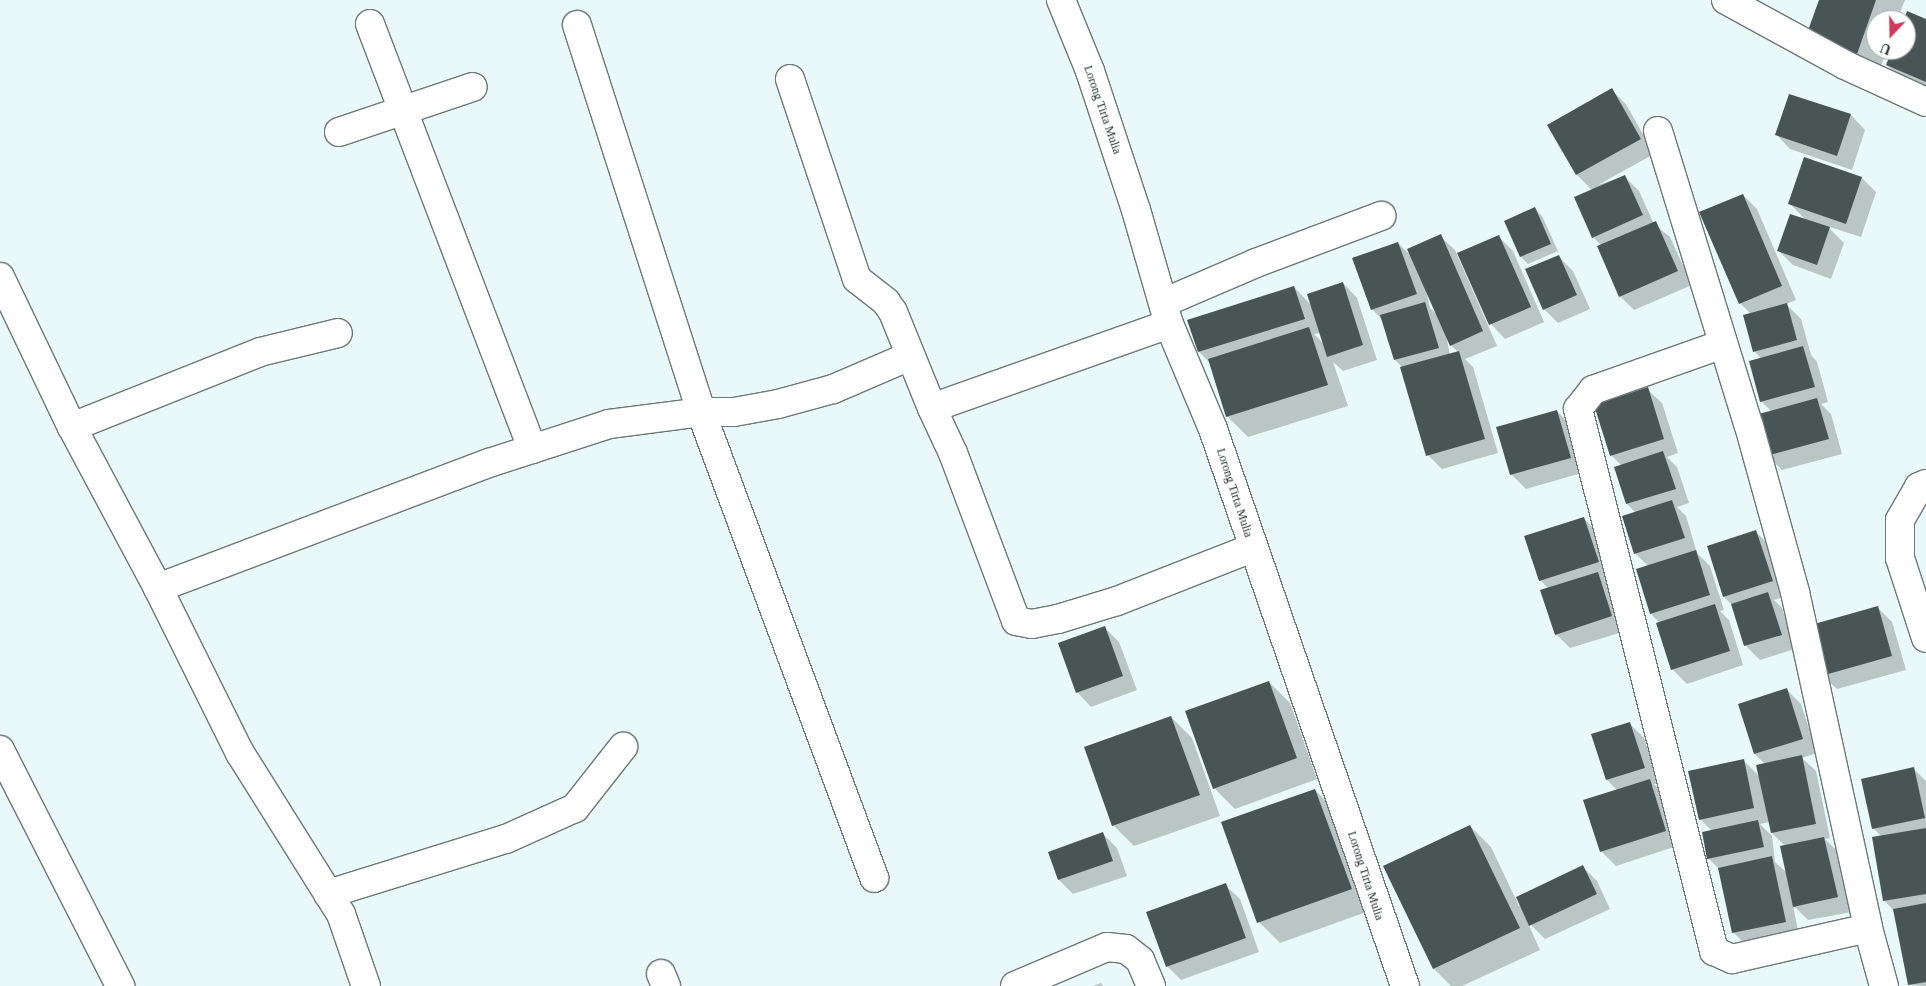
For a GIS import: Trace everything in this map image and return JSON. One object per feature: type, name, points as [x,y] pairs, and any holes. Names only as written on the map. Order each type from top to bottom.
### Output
[{"type":"street","name":"Lorong Tirta Mulia","points":[[1061,0],[1127,182],[1166,314],[1213,429],[1252,548],[1405,986]]},
{"type":"street","points":[[1726,0],[1746,14],[1845,65],[1926,102]]},
{"type":"street","points":[[370,24],[532,449]]},
{"type":"street","points":[[577,25],[701,412],[874,878]]},
{"type":"street","points":[[790,79],[857,279],[886,302],[953,453],[1016,621],[1032,624],[1058,619],[1117,601],[1252,548]]},
{"type":"street","points":[[339,132],[472,87]]},
{"type":"street","points":[[1658,131],[1723,344],[1794,592],[1868,928],[1884,986]]},
{"type":"street","points":[[932,408],[1166,314],[1256,263],[1380,216]]},
{"type":"street","points":[[0,277],[72,427],[158,588],[240,753],[341,914],[366,986]]},
{"type":"street","points":[[72,427],[260,352],[338,333]]},
{"type":"street","points":[[1723,344],[1593,390],[1578,409],[1714,951],[1732,959],[1868,928]]},
{"type":"street","points":[[158,588],[532,449],[609,424],[701,412],[734,412],[778,404],[833,389],[910,356]]},
{"type":"street","points":[[1926,484],[1919,487],[1900,520],[1900,558],[1926,638]]},
{"type":"street","points":[[328,894],[506,839],[576,808],[623,746]]},
{"type":"street","points":[[0,750],[120,986]]},
{"type":"street","points":[[1015,986],[1113,947],[1126,949],[1140,960],[1151,986]]},
{"type":"building","points":[[1819,0],[1876,0],[1872,10],[1866,10],[1866,28],[1857,54],[1806,36]]},
{"type":"building","points":[[1916,15],[1926,19],[1926,82],[1886,65],[1888,60],[1916,60]]},
{"type":"building","points":[[1612,88],[1641,139],[1576,175],[1547,125]]},
{"type":"building","points":[[1789,94],[1851,114],[1837,156],[1775,135]]},
{"type":"building","points":[[1804,157],[1862,177],[1846,224],[1788,204]]},
{"type":"building","points":[[1625,175],[1643,215],[1592,238],[1574,197]]},
{"type":"building","points":[[1743,194],[1782,286],[1739,304],[1699,212]]},
{"type":"building","points":[[1535,207],[1551,244],[1520,257],[1504,221]]},
{"type":"building","points":[[1790,214],[1830,227],[1817,265],[1777,251]]},
{"type":"building","points":[[1656,221],[1678,271],[1619,297],[1597,246]]},
{"type":"building","points":[[1441,234],[1483,331],[1450,346],[1407,249]]},
{"type":"building","points":[[1499,235],[1531,307],[1489,325],[1457,253]]},
{"type":"building","points":[[1398,242],[1417,294],[1371,310],[1352,258]]},
{"type":"building","points":[[1559,255],[1577,295],[1543,310],[1525,269]]},
{"type":"building","points":[[1343,282],[1363,345],[1327,357],[1307,294]]},
{"type":"building","points":[[1294,286],[1305,319],[1198,352],[1187,320]]},
{"type":"building","points":[[1425,302],[1439,348],[1394,360],[1380,315]]},
{"type":"building","points":[[1787,303],[1797,340],[1753,352],[1743,315]]},
{"type":"building","points":[[1309,327],[1328,385],[1226,417],[1208,359]]},
{"type":"building","points":[[1803,346],[1815,387],[1760,402],[1749,361]]},
{"type":"building","points":[[1459,351],[1485,439],[1426,456],[1400,367]]},
{"type":"building","points":[[1648,387],[1664,439],[1610,456],[1594,405]]},
{"type":"building","points":[[1817,398],[1829,439],[1766,456],[1755,415]]},
{"type":"building","points":[[1557,410],[1571,458],[1510,475],[1496,427]]},
{"type":"building","points":[[1663,451],[1676,489],[1626,504],[1614,467]]},
{"type":"building","points":[[1672,500],[1685,538],[1634,554],[1622,516]]},
{"type":"building","points":[[1584,517],[1599,562],[1539,581],[1524,536]]},
{"type":"building","points":[[1756,530],[1773,581],[1723,597],[1707,546]]},
{"type":"building","points":[[1696,550],[1710,595],[1650,614],[1636,569]]},
{"type":"building","points":[[1598,572],[1612,616],[1555,635],[1540,590]]},
{"type":"building","points":[[1768,592],[1782,635],[1744,646],[1731,604]]},
{"type":"building","points":[[1715,604],[1730,651],[1671,670],[1656,623]]},
{"type":"building","points":[[1878,606],[1892,656],[1821,676],[1807,626]]},
{"type":"building","points":[[1105,626],[1123,676],[1076,693],[1058,643]]},
{"type":"building","points":[[1269,681],[1297,758],[1213,789],[1185,711]]},
{"type":"building","points":[[1787,688],[1803,739],[1754,754],[1738,704]]},
{"type":"building","points":[[1171,716],[1200,795],[1112,826],[1084,747]]},
{"type":"building","points":[[1630,722],[1645,768],[1606,780],[1591,734]]},
{"type":"building","points":[[1802,755],[1816,824],[1771,833],[1756,765]]},
{"type":"building","points":[[1744,759],[1754,808],[1699,820],[1688,771]]},
{"type":"building","points":[[1914,767],[1925,818],[1872,829],[1861,779]]},
{"type":"building","points":[[1650,779],[1666,831],[1600,852],[1583,800]]},
{"type":"building","points":[[1315,789],[1352,889],[1257,923],[1221,822]]},
{"type":"building","points":[[1758,820],[1764,847],[1707,859],[1702,832]]},
{"type":"building","points":[[1470,825],[1520,928],[1433,969],[1383,866]]},
{"type":"building","points":[[1926,828],[1926,894],[1883,901],[1872,837]]},
{"type":"building","points":[[1103,832],[1113,861],[1058,880],[1048,852]]},
{"type":"building","points":[[1824,837],[1838,897],[1793,907],[1780,846]]},
{"type":"building","points":[[1772,856],[1786,922],[1732,933],[1718,868]]},
{"type":"building","points":[[1583,865],[1597,894],[1529,926],[1516,897]]},
{"type":"building","points":[[1226,883],[1246,938],[1166,967],[1146,912]]},
{"type":"building","points":[[1926,903],[1926,982],[1908,985],[1893,909]]}]
